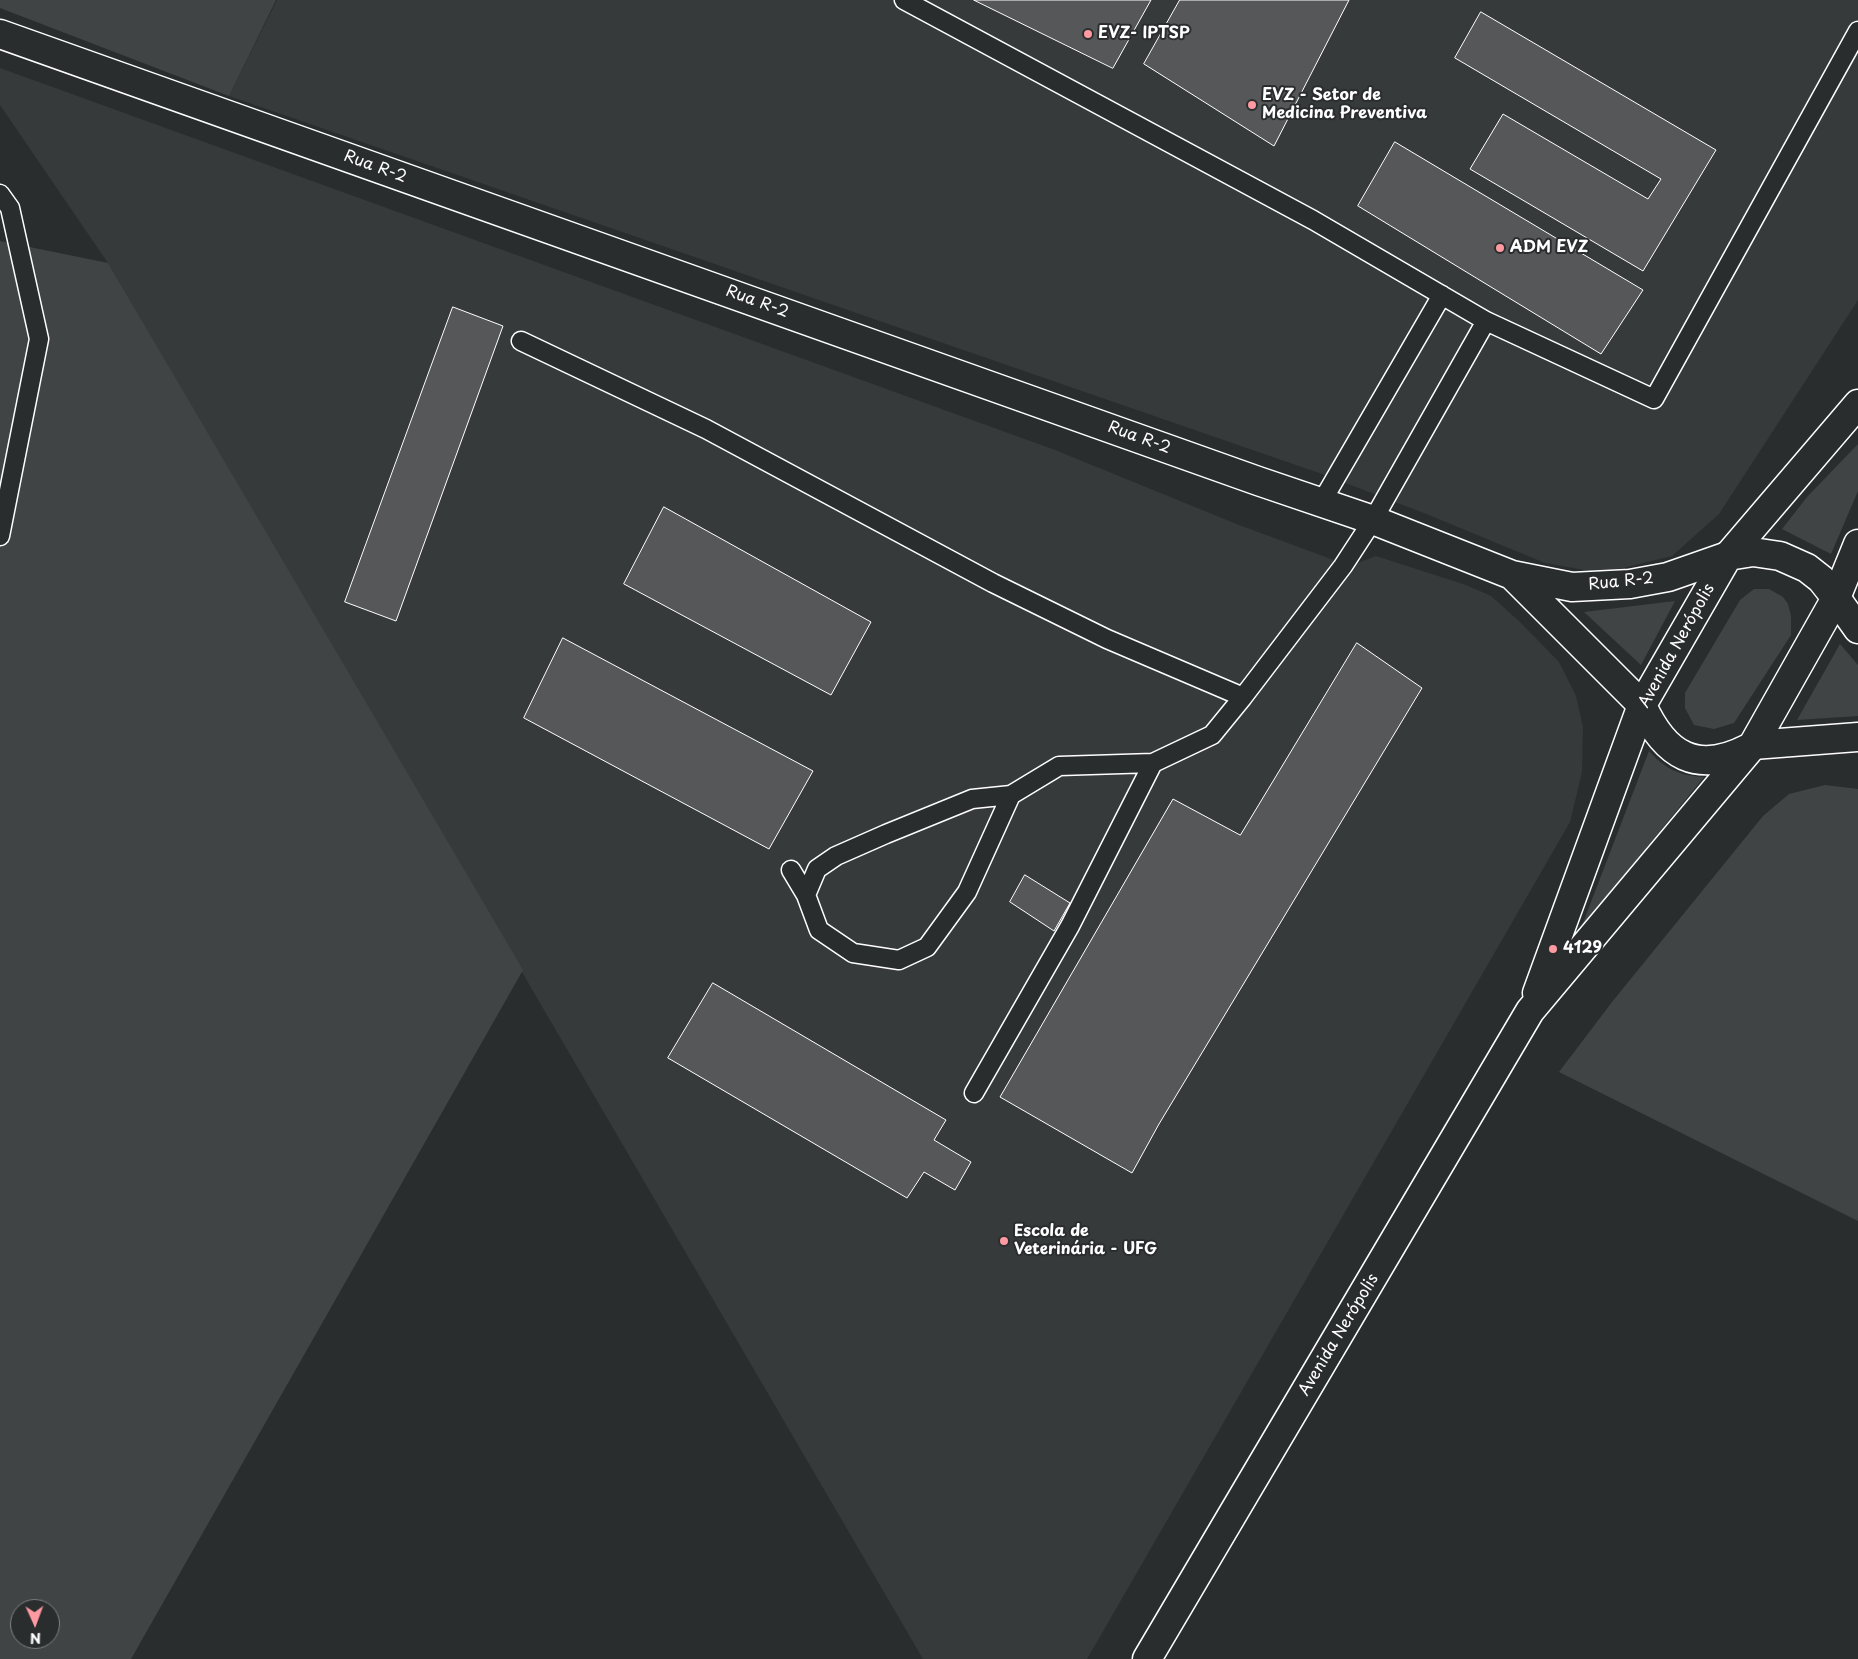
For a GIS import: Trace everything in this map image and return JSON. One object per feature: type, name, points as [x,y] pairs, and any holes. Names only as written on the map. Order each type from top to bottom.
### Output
[{"type":"main road","name":"Rua R-2","points":[[0,34],[1373,520],[1512,575],[1572,587],[1630,584],[1668,577],[1728,556],[1754,552],[1780,556],[1807,568],[1821,579],[1858,629]]},
{"type":"main road","name":"Avenida Nerópolis","points":[[1530,1011],[1642,705],[1728,556],[1858,404]]},
{"type":"main road","name":"Avenida Nerópolis","points":[[1148,1659],[1530,1011],[1753,746],[1836,598],[1858,544]]},
{"type":"main road","name":"Rua R-2","points":[[1512,575],[1642,705],[1650,723],[1667,744],[1688,758],[1713,761],[1732,756],[1753,746],[1858,737]]},
{"type":"lane","points":[[904,0],[928,6],[1313,220],[1486,321],[1654,399],[1858,31]]},
{"type":"lane","points":[[0,194],[10,208],[39,339],[0,536]]},
{"type":"lane","points":[[1321,503],[1442,295]]},
{"type":"lane","points":[[806,896],[817,869],[836,856],[972,799],[1011,796],[1059,766],[1153,764],[1212,735],[1243,698],[1343,566],[1373,520],[1486,321]]},
{"type":"lane","points":[[521,341],[706,430],[1002,587],[1107,639],[1243,698]]},
{"type":"lane","points":[[974,1094],[1070,926],[1153,764]]},
{"type":"lane","points":[[791,870],[806,896],[819,930],[853,952],[899,960],[927,947],[967,892],[1011,796]]},
{"type":"shaded area","points":[[0,0],[276,0],[229,96],[0,8]]},
{"type":"shaded area","points":[[277,0],[1858,0],[1858,300],[1719,514],[1672,556],[1602,573],[1545,563],[1429,515],[1322,474],[229,96]]},
{"type":"shaded area","name":"Escola de Veterinária - UFG","points":[[0,68],[1055,450],[1239,525],[1350,566],[1376,556],[1466,585],[1491,596],[1520,622],[1559,662],[1576,696],[1583,727],[1582,772],[1570,822],[1087,1659],[923,1659],[108,263],[0,105]]},
{"type":"shaded area","points":[[0,241],[108,263],[523,970],[131,1659],[0,1659]]},
{"type":"shaded area","points":[[1858,444],[1858,491],[1831,554],[1782,529],[1807,497]]},
{"type":"shaded area","points":[[1754,589],[1769,589],[1783,597],[1788,604],[1791,616],[1791,635],[1734,723],[1714,729],[1694,725],[1685,708],[1685,693],[1740,600]]},
{"type":"shaded area","points":[[1675,601],[1641,665],[1584,612]]},
{"type":"shaded area","points":[[1840,644],[1858,665],[1858,716],[1797,720]]},
{"type":"shaded area","points":[[1649,751],[1667,767],[1680,773],[1704,777],[1581,928]]},
{"type":"shaded area","points":[[1825,785],[1858,789],[1858,1221],[1559,1072],[1612,1002],[1763,816],[1789,794]]},
{"type":"building","name":"EVZ- IPTSP","points":[[974,0],[1151,0],[1113,68]]},
{"type":"building","name":"EVZ - Setor de Medicina Preventiva","points":[[1180,0],[1349,0],[1274,146],[1144,64]]},
{"type":"building","points":[[1481,12],[1716,150],[1643,271],[1470,169],[1503,114],[1648,199],[1661,179],[1455,58]]},
{"type":"building","name":"ADM EVZ","points":[[1395,142],[1643,290],[1601,354],[1358,206]]},
{"type":"building","points":[[453,307],[503,326],[396,621],[345,602]]},
{"type":"building","points":[[664,507],[871,622],[831,695],[624,584]]},
{"type":"building","points":[[563,638],[813,771],[769,849],[524,718]]},
{"type":"building","points":[[1357,643],[1422,688],[1159,1124],[1132,1173],[1000,1097],[1173,799],[1240,835]]},
{"type":"building","points":[[1025,875],[1070,903],[1054,931],[1010,902]]},
{"type":"building","points":[[713,983],[946,1120],[934,1140],[971,1162],[955,1190],[924,1172],[907,1198],[668,1058]]},
{"type":"place","name":"EVZ- IPTSP","points":[[1088,34]]},
{"type":"place","name":"EVZ - Setor de Medicina Preventiva","points":[[1252,105]]},
{"type":"place","name":"ADM EVZ","points":[[1500,248]]},
{"type":"place","name":"4129","points":[[1553,949]]},
{"type":"place","name":"Escola de Veterinária - UFG","points":[[1004,1241]]}]
